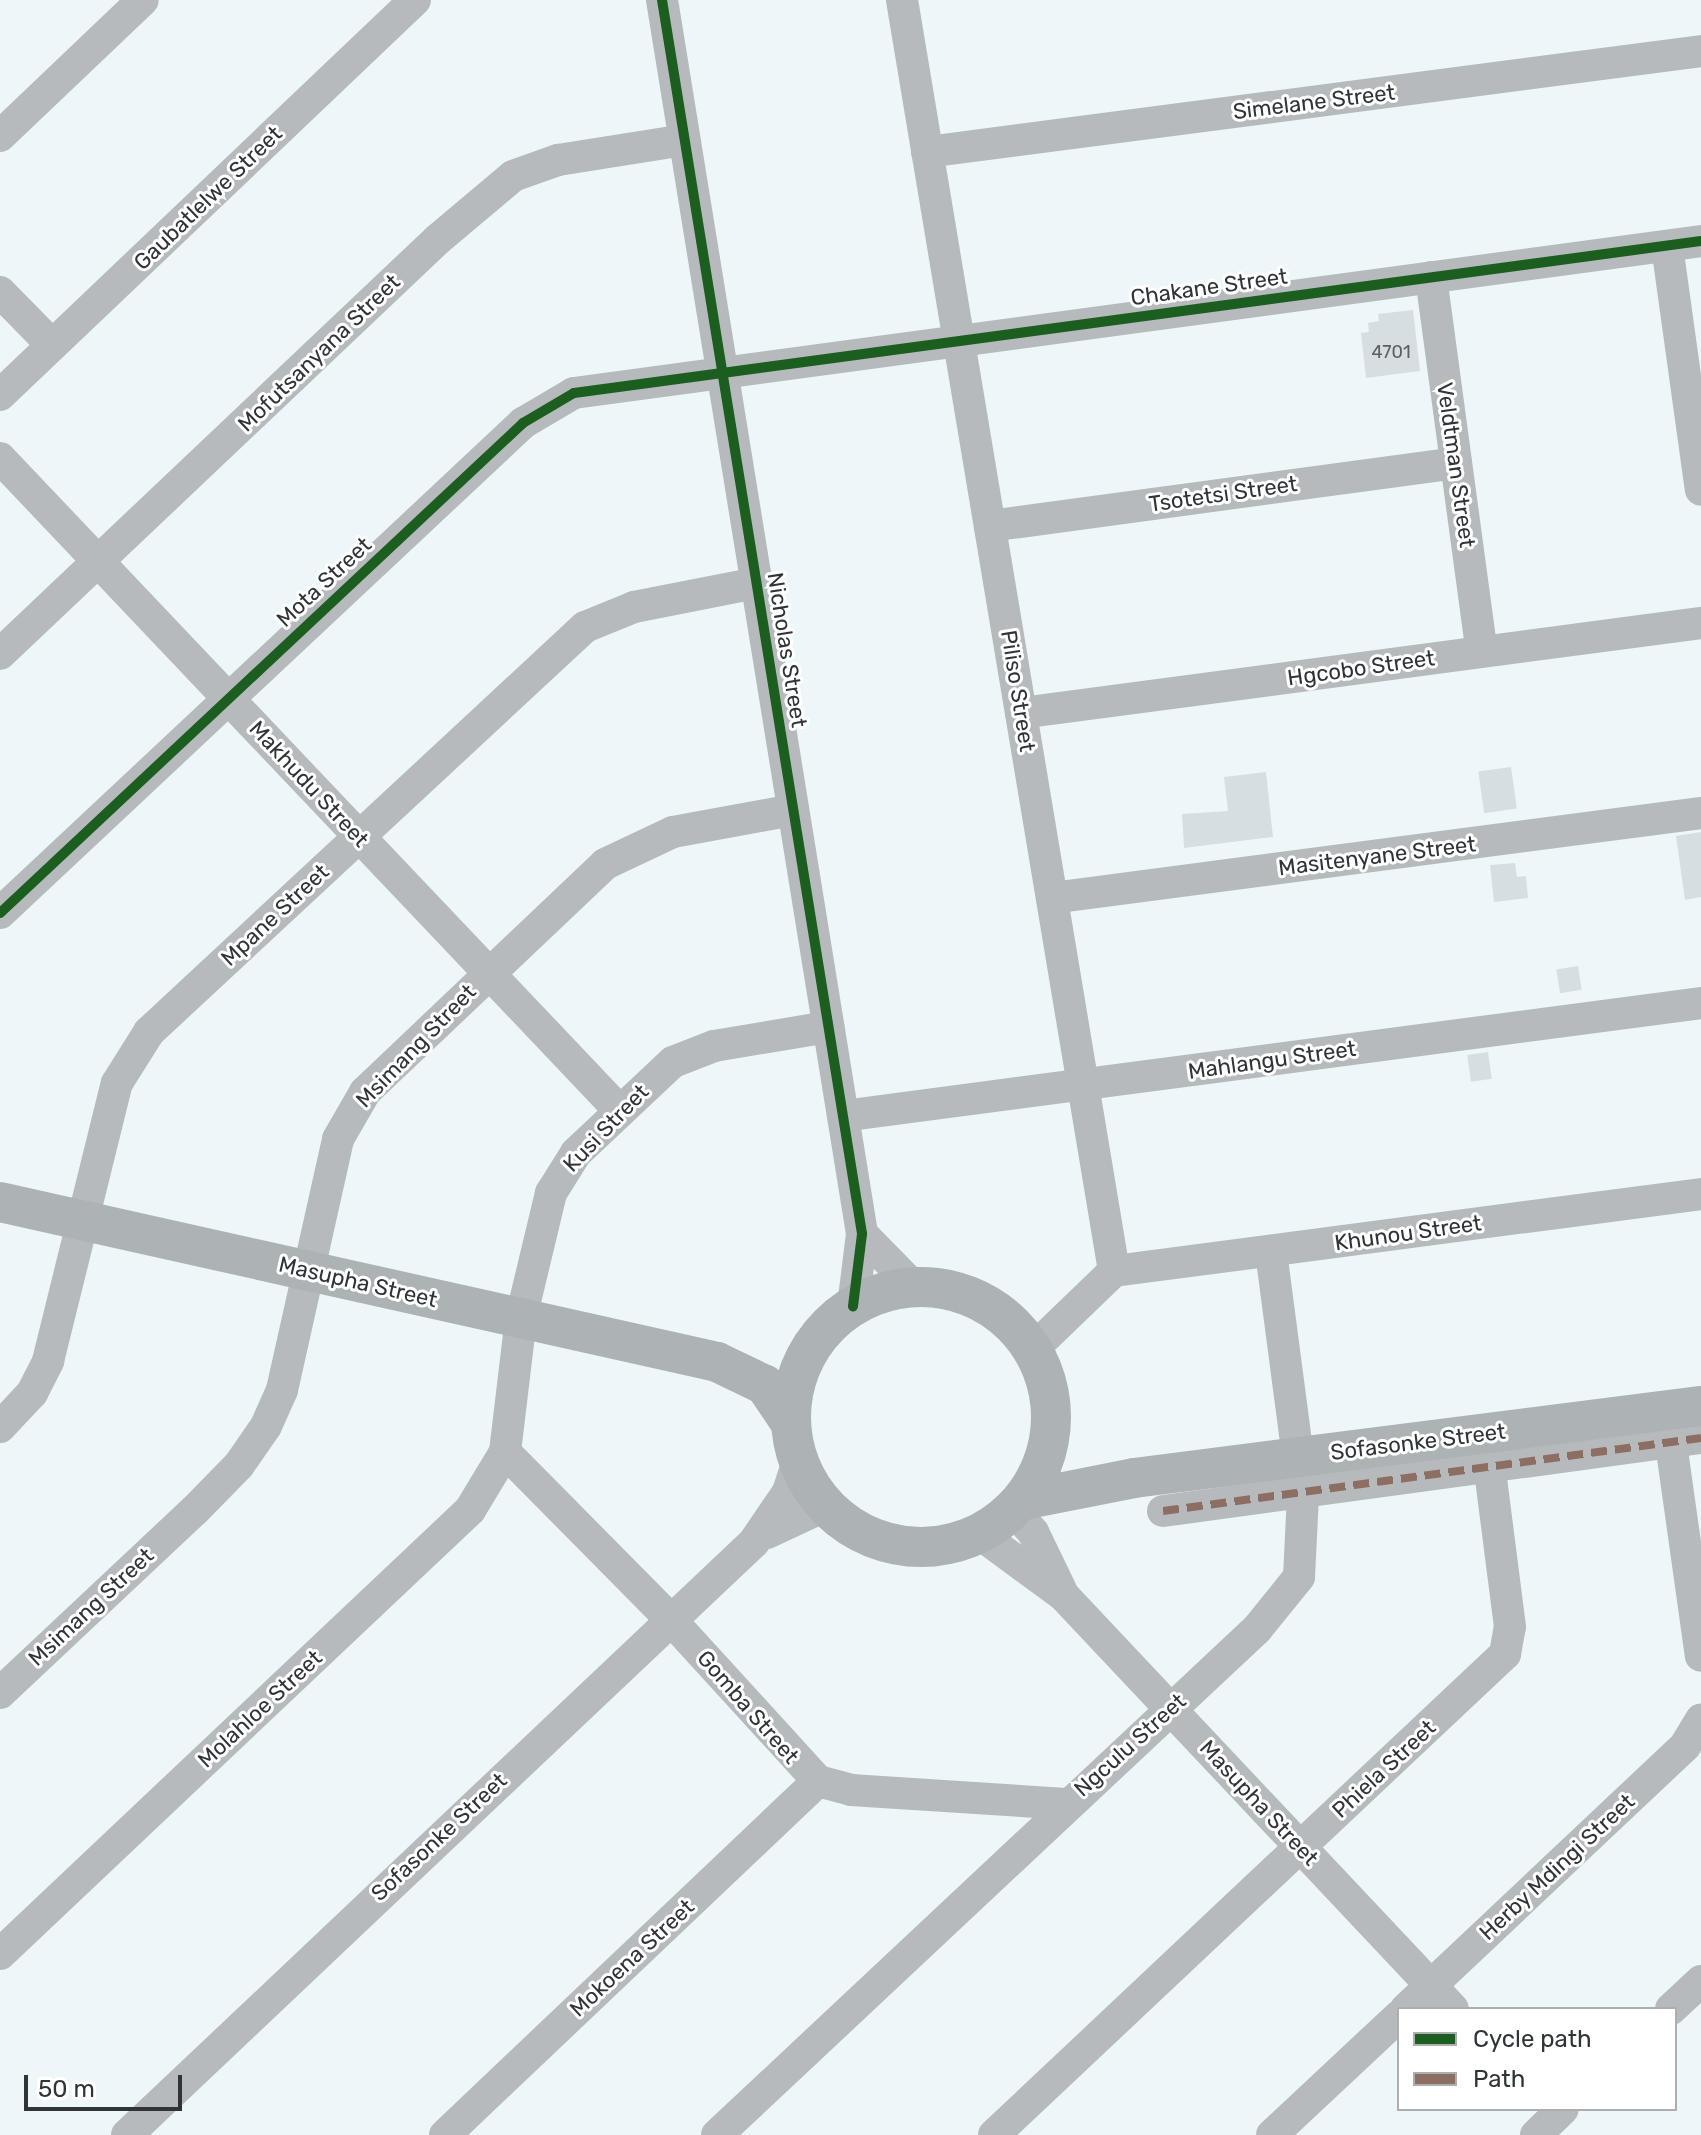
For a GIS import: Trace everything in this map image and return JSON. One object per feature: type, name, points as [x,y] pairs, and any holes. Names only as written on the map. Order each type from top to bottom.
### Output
[{"type":"main road","name":"Masupha Street","points":[[0,1202],[717,1362],[765,1385],[790,1422]]},
{"type":"main road","name":"Sofasonke Street","points":[[915,1288],[950,1290],[982,1302],[1011,1323],[1033,1349],[1046,1378],[1051,1435],[1040,1472],[1018,1505],[980,1534],[940,1547],[897,1546],[858,1532],[825,1506],[798,1462],[790,1422],[800,1367],[814,1343],[853,1306],[883,1293],[915,1288]]},
{"type":"main road","name":"Masupha Street","points":[[717,1362],[814,1343]]},
{"type":"main road","name":"Sofasonke Street","points":[[1018,1505],[1134,1478],[1301,1476],[1685,1424]]},
{"type":"main road","name":"Sofasonke Street","points":[[1051,1435],[1082,1462],[1134,1478]]},
{"type":"street","points":[[0,136],[143,0]]},
{"type":"street","name":"Gaubatlelwe Street","points":[[0,395],[415,0]]},
{"type":"street","name":"Nicholas Street","points":[[662,0],[862,1234],[853,1306]]},
{"type":"street","name":"Piliso Street","points":[[902,0],[1114,1271]]},
{"type":"street","name":"Simelane Street","points":[[927,152],[1701,51]]},
{"type":"street","name":"Mofutsanyana Street","points":[[0,654],[437,240],[513,176],[558,160],[684,140]]},
{"type":"street","name":"Chakane Street","points":[[722,371],[1701,241]]},
{"type":"street","points":[[1667,246],[1697,433],[1701,490]]},
{"type":"street","name":"Veldtman Street","points":[[1431,277],[1482,652]]},
{"type":"street","points":[[0,292],[52,345]]},
{"type":"street","name":"Mota Street","points":[[0,913],[523,423],[553,402],[607,384],[722,371]]},
{"type":"street","name":"Makhudu Street","points":[[0,458],[619,1110]]},
{"type":"street","name":"Tsotetsi Street","points":[[990,526],[1456,463]]},
{"type":"street","name":"Mpane Street","points":[[0,1427],[32,1393],[48,1361],[117,1083],[149,1032],[585,627],[634,607],[756,583]]},
{"type":"street","name":"Hgcobo Street","points":[[1021,713],[1701,623]]},
{"type":"street","name":"Msimang Street","points":[[0,1693],[239,1465],[266,1426],[282,1390],[338,1139],[365,1092],[605,864],[628,850],[673,832],[793,810]]},
{"type":"street","name":"Masitenyane Street","points":[[1052,898],[1701,813]]},
{"type":"street","name":"Mahlangu Street","points":[[843,1116],[1701,1003]]},
{"type":"street","name":"Kusi Street","points":[[505,1452],[521,1318],[551,1193],[576,1153],[673,1062],[692,1053],[828,1027]]},
{"type":"street","name":"Khunou Street","points":[[1114,1271],[1701,1194]]},
{"type":"street","points":[[862,1234],[915,1288]]},
{"type":"street","name":"Ngculu Street","points":[[717,2135],[1066,1804],[1257,1629],[1299,1577],[1301,1476],[1271,1251]]},
{"type":"street","points":[[1033,1349],[1114,1271]]},
{"type":"street","points":[[1685,1424],[1701,1656]]},
{"type":"street","name":"Phiela Street","points":[[994,2135],[1505,1654],[1510,1627],[1487,1451]]},
{"type":"street","name":"Gomba Street","points":[[505,1452],[672,1621],[818,1781],[851,1790],[1066,1804]]},
{"type":"street","name":"Molahloe Street","points":[[0,1954],[470,1510],[505,1452]]},
{"type":"street","name":"Sofasonke Street","points":[[754,1542],[788,1492],[798,1462]]},
{"type":"street","points":[[1163,1511],[1301,1476]]},
{"type":"street","name":"Masupha Street","points":[[1018,1505],[1064,1596]]},
{"type":"street","name":"Sofasonke Street","points":[[127,2135],[754,1542],[799,1513],[825,1506]]},
{"type":"street","name":"Masupha Street","points":[[980,1534],[1064,1596],[1451,2007]]},
{"type":"street","name":"Herby Mdingi Street","points":[[1408,2007],[1685,1746],[1701,1719]]},
{"type":"street","name":"Mokoena Street","points":[[445,2135],[818,1781]]},
{"type":"street","points":[[1673,2007],[1701,1981]]},
{"type":"street","points":[[1272,2135],[1397,2018]]},
{"type":"building","points":[[1413,310],[1420,371],[1366,378],[1361,333],[1369,332],[1368,323],[1379,321],[1378,314]]},
{"type":"building","points":[[1511,767],[1517,809],[1484,813],[1478,772]]},
{"type":"building","points":[[1266,772],[1273,837],[1184,848],[1182,814],[1228,811],[1224,777]]},
{"type":"building","points":[[1701,832],[1701,897],[1685,900],[1676,836]]},
{"type":"building","points":[[1515,863],[1517,877],[1526,876],[1528,898],[1494,902],[1490,865]]},
{"type":"building","points":[[1578,966],[1582,990],[1560,993],[1556,969]]},
{"type":"building","points":[[1488,1052],[1492,1079],[1471,1082],[1467,1055]]},
{"type":"marked path","points":[[1163,1511],[1701,1438]]},
{"type":"cycle path","points":[[662,0],[862,1234],[853,1306]]},
{"type":"cycle path","points":[[0,913],[523,423],[574,393],[1701,241]]}]
